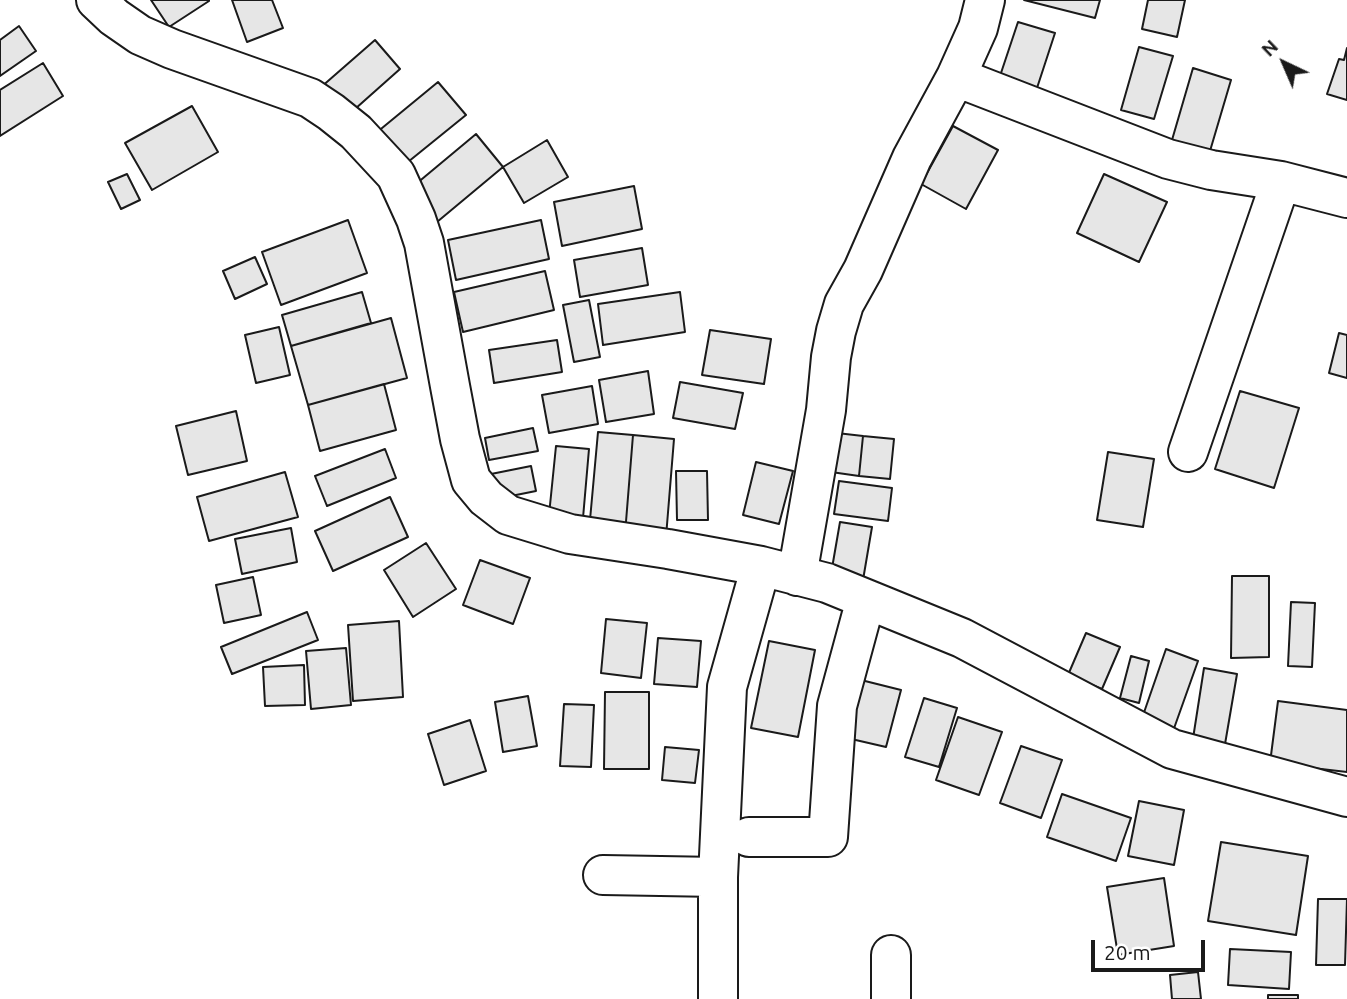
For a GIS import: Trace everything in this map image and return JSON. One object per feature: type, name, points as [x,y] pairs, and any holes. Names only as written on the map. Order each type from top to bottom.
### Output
[{"type":"street","points":[[96,0],[140,35],[310,98],[356,132],[396,175],[424,243],[460,439],[471,480],[486,498],[508,514],[570,534],[668,549],[827,583],[962,638],[1172,749],[1347,797]]},
{"type":"street","points":[[718,999],[718,877],[727,687],[779,571],[826,410],[831,357],[844,304],[863,270],[912,158],[956,77],[978,28],[985,0]]},
{"type":"street","points":[[956,77],[1168,159],[1211,170],[1282,181],[1347,198]]},
{"type":"street","points":[[1188,452],[1282,181]]},
{"type":"street","points":[[749,837],[828,837],[838,706],[866,599]]},
{"type":"street","points":[[603,875],[718,877]]},
{"type":"street","points":[[891,955],[891,999]]},
{"type":"building","points":[[151,0],[209,0],[209,1],[169,27]]},
{"type":"building","points":[[232,0],[272,0],[283,28],[247,42]]},
{"type":"building","points":[[1024,0],[1100,0],[1095,18]]},
{"type":"building","points":[[1148,0],[1185,0],[1177,37],[1142,29]]},
{"type":"building","points":[[1018,22],[1055,33],[1037,88],[1000,76]]},
{"type":"building","points":[[19,26],[36,51],[0,76],[0,40]]},
{"type":"building","points":[[375,40],[400,69],[346,117],[320,88]]},
{"type":"building","points":[[1139,47],[1173,56],[1154,119],[1121,110]]},
{"type":"building","points":[[1347,48],[1347,100],[1327,94],[1339,59],[1344,60]]},
{"type":"building","points":[[43,63],[63,96],[0,136],[0,90]]},
{"type":"building","points":[[1193,68],[1231,80],[1210,151],[1172,140]]},
{"type":"building","points":[[438,82],[466,115],[403,166],[376,133]]},
{"type":"building","points":[[192,106],[218,152],[152,190],[125,143]]},
{"type":"building","points":[[953,126],[998,150],[966,209],[921,184]]},
{"type":"building","points":[[476,134],[503,167],[437,222],[410,189]]},
{"type":"building","points":[[547,140],[568,177],[524,203],[503,167]]},
{"type":"building","points":[[127,174],[140,200],[121,209],[108,182]]},
{"type":"building","points":[[1104,174],[1167,202],[1139,262],[1077,233]]},
{"type":"building","points":[[634,186],[642,229],[562,246],[554,202]]},
{"type":"building","points":[[348,220],[367,273],[281,305],[262,252]]},
{"type":"building","points":[[541,220],[549,259],[456,280],[448,240]]},
{"type":"building","points":[[642,248],[648,285],[580,297],[574,260]]},
{"type":"building","points":[[255,257],[267,284],[235,299],[223,271]]},
{"type":"building","points":[[545,271],[554,310],[463,332],[454,292]]},
{"type":"building","points":[[362,292],[371,323],[291,346],[282,315]]},
{"type":"building","points":[[680,292],[685,332],[603,345],[598,304]]},
{"type":"building","points":[[589,300],[600,357],[574,362],[563,305]]},
{"type":"building","points":[[391,318],[407,378],[308,405],[291,346]]},
{"type":"building","points":[[279,327],[290,375],[256,383],[245,335]]},
{"type":"building","points":[[710,330],[771,339],[764,384],[702,375]]},
{"type":"building","points":[[1339,333],[1347,335],[1347,378],[1329,373]]},
{"type":"building","points":[[557,340],[562,372],[494,383],[489,350]]},
{"type":"building","points":[[648,371],[654,414],[606,422],[599,380]]},
{"type":"building","points":[[680,382],[743,393],[735,429],[673,418]]},
{"type":"building","points":[[384,384],[396,430],[320,451],[308,405]]},
{"type":"building","points":[[592,386],[598,424],[549,433],[542,395]]},
{"type":"building","points":[[1240,391],[1299,408],[1274,488],[1215,469]]},
{"type":"building","points":[[236,411],[247,461],[188,475],[176,426]]},
{"type":"building","points":[[533,428],[538,451],[489,460],[485,438]]},
{"type":"building","points":[[598,432],[633,435],[625,534],[589,531]]},
{"type":"building","points":[[828,432],[863,436],[859,476],[824,471]]},
{"type":"building","points":[[633,435],[674,439],[666,537],[625,534]]},
{"type":"building","points":[[863,436],[894,439],[890,479],[859,476]]},
{"type":"building","points":[[556,446],[589,449],[583,518],[549,515]]},
{"type":"building","points":[[385,449],[396,478],[327,506],[315,476]]},
{"type":"building","points":[[1108,452],[1154,459],[1143,527],[1097,520]]},
{"type":"building","points":[[756,462],[793,471],[779,524],[743,515]]},
{"type":"building","points":[[531,466],[536,491],[491,500],[486,475]]},
{"type":"building","points":[[676,471],[707,471],[708,520],[677,520]]},
{"type":"building","points":[[285,472],[298,517],[209,541],[197,497]]},
{"type":"building","points":[[839,481],[892,488],[888,521],[834,514]]},
{"type":"building","points":[[390,497],[408,537],[333,571],[315,531]]},
{"type":"building","points":[[840,522],[872,527],[863,580],[831,574]]},
{"type":"building","points":[[291,528],[297,562],[242,574],[235,539]]},
{"type":"building","points":[[426,543],[456,589],[413,617],[384,570]]},
{"type":"building","points":[[480,560],[530,578],[513,624],[463,605]]},
{"type":"building","points":[[1232,576],[1269,576],[1269,657],[1231,658]]},
{"type":"building","points":[[253,577],[261,615],[224,623],[216,585]]},
{"type":"building","points":[[1291,602],[1315,603],[1312,667],[1288,666]]},
{"type":"building","points":[[307,612],[318,640],[232,674],[221,647]]},
{"type":"building","points":[[606,619],[647,623],[641,678],[601,673]]},
{"type":"building","points":[[399,621],[403,697],[353,701],[348,625]]},
{"type":"building","points":[[1086,633],[1120,647],[1102,689],[1068,675]]},
{"type":"building","points":[[658,638],[701,641],[697,687],[654,684]]},
{"type":"building","points":[[769,641],[815,650],[798,737],[751,728]]},
{"type":"building","points":[[346,648],[351,705],[311,709],[306,651]]},
{"type":"building","points":[[1166,649],[1198,661],[1172,734],[1140,724]]},
{"type":"building","points":[[1131,656],[1149,661],[1139,703],[1120,698]]},
{"type":"building","points":[[304,665],[305,705],[265,706],[263,667]]},
{"type":"building","points":[[1204,668],[1237,674],[1224,750],[1192,745]]},
{"type":"building","points":[[861,680],[901,690],[886,747],[847,738]]},
{"type":"building","points":[[605,692],[649,692],[649,769],[604,769]]},
{"type":"building","points":[[528,696],[537,746],[503,752],[495,702]]},
{"type":"building","points":[[924,698],[957,708],[939,767],[905,757]]},
{"type":"building","points":[[1278,701],[1347,710],[1347,772],[1270,763]]},
{"type":"building","points":[[564,704],[594,705],[591,767],[560,766]]},
{"type":"building","points":[[958,717],[1002,732],[979,795],[936,780]]},
{"type":"building","points":[[470,720],[486,771],[444,785],[428,734]]},
{"type":"building","points":[[1021,746],[1062,760],[1041,818],[1000,803]]},
{"type":"building","points":[[665,747],[699,750],[695,783],[662,780]]},
{"type":"building","points":[[1062,794],[1131,818],[1116,861],[1047,837]]},
{"type":"building","points":[[1139,801],[1184,810],[1174,865],[1128,856]]},
{"type":"building","points":[[1221,842],[1308,856],[1296,935],[1208,921]]},
{"type":"building","points":[[1164,878],[1174,946],[1118,955],[1107,887]]},
{"type":"building","points":[[1318,899],[1347,899],[1345,965],[1316,965]]},
{"type":"building","points":[[1230,949],[1291,952],[1289,989],[1228,985]]},
{"type":"building","points":[[1198,972],[1201,999],[1172,999],[1170,975]]},
{"type":"building","points":[[1268,995],[1298,995],[1298,999],[1268,999]]}]
